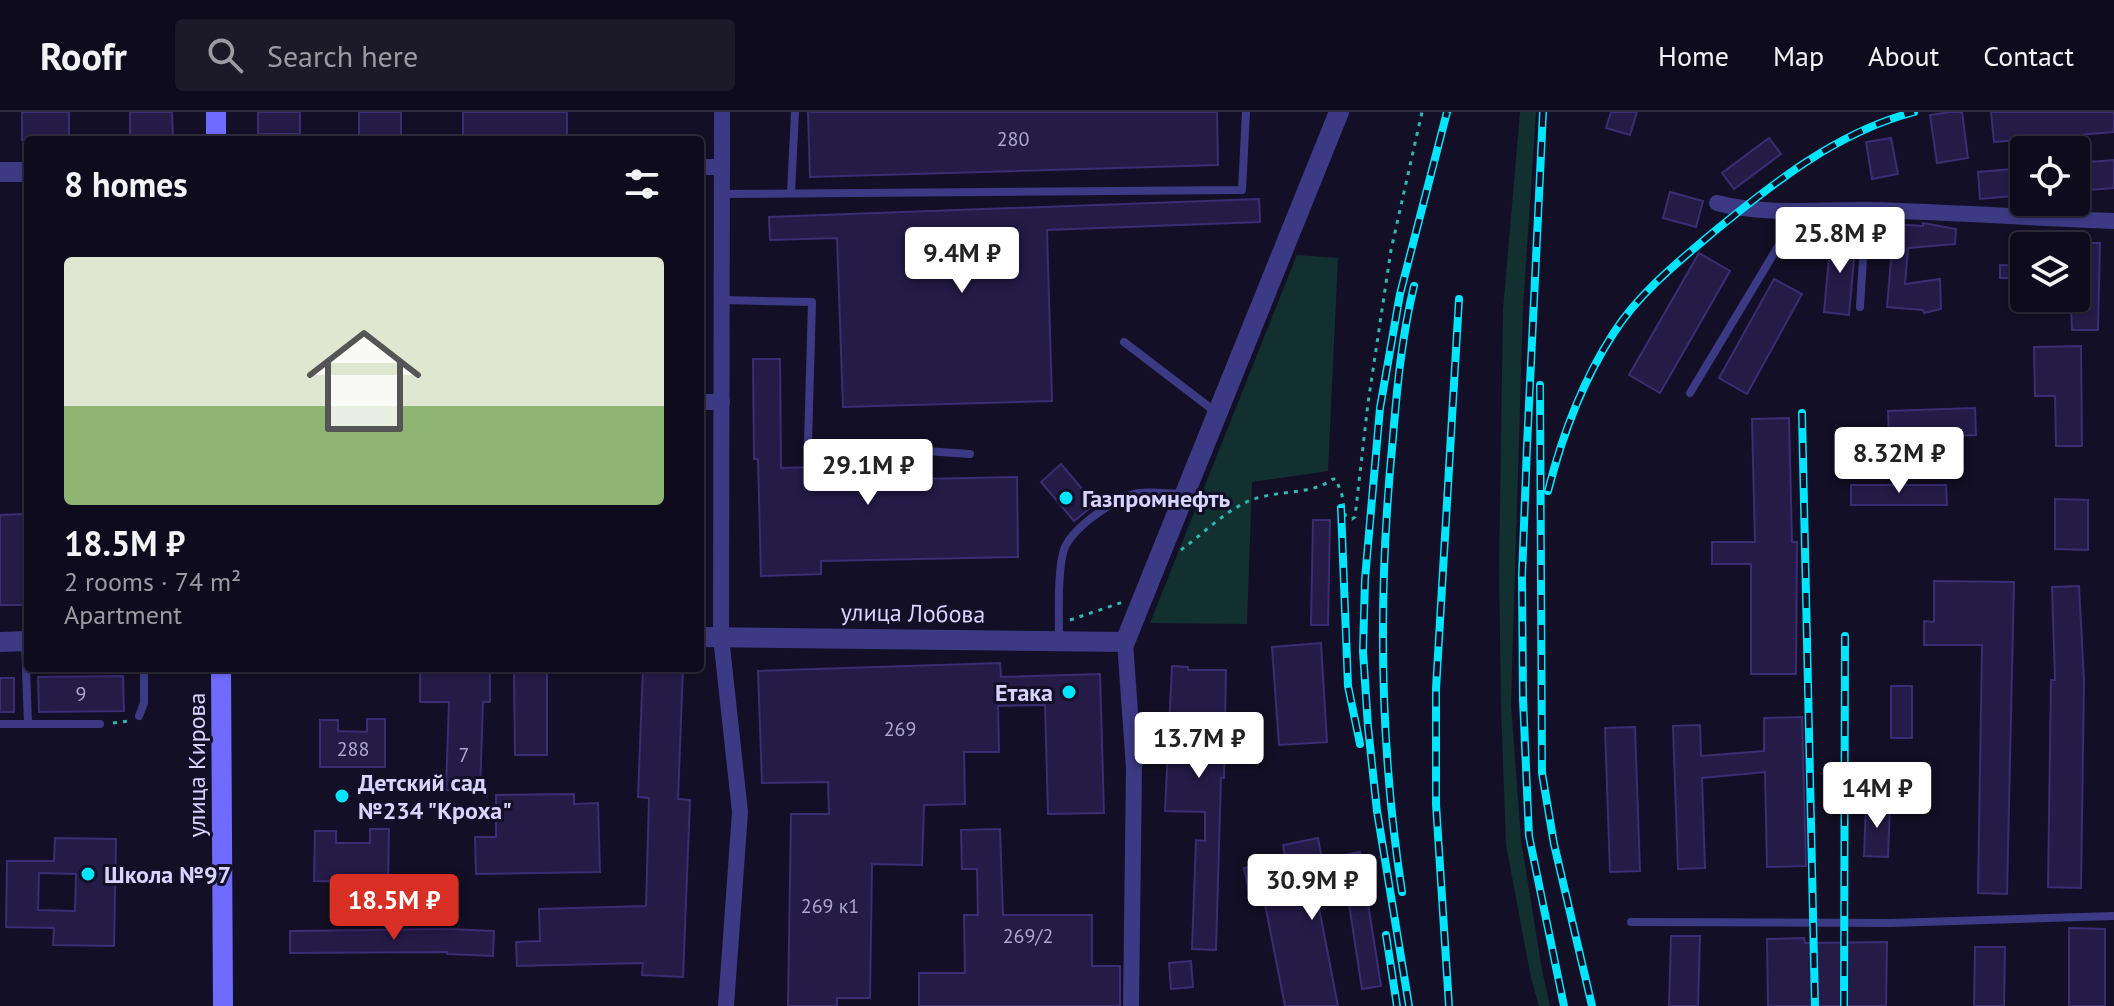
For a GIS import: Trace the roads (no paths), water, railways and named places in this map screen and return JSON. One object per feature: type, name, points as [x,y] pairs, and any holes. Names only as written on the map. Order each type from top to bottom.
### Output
[{"type":"main road","points":[[216,112],[216,136]]},
{"type":"main road","name":"улица Кирова","points":[[221,672],[223,1006]]},
{"type":"street","points":[[722,112],[722,402],[710,637],[740,812],[726,1006]]},
{"type":"street","points":[[1131,1006],[1134,768],[1125,642],[1339,112]]},
{"type":"street","points":[[704,167],[722,167]]},
{"type":"street","points":[[0,172],[24,172]]},
{"type":"street","points":[[1717,203],[1742,209],[1794,213],[1866,210],[2114,221]]},
{"type":"street","points":[[704,402],[722,402]]},
{"type":"street","name":"улица Лобова","points":[[710,637],[1059,632],[1125,642]]},
{"type":"street","points":[[0,642],[24,650]]},
{"type":"lane","points":[[791,193],[795,112]]},
{"type":"lane","points":[[722,194],[1242,190],[1246,112]]},
{"type":"lane","points":[[1860,307],[1866,210]]},
{"type":"lane","points":[[1690,393],[1791,225],[1794,213]]},
{"type":"lane","points":[[722,300],[812,302],[808,443],[970,454]]},
{"type":"lane","points":[[1124,342],[1217,414]]},
{"type":"lane","points":[[1059,632],[1059,590],[1065,548],[1081,529],[1117,500],[1139,493],[1184,494]]},
{"type":"lane","points":[[27,672],[28,724]]},
{"type":"lane","points":[[139,716],[144,703],[144,672]]},
{"type":"lane","points":[[0,724],[100,724]]},
{"type":"lane","points":[[1631,922],[1890,923],[2114,916]]},
{"type":"railway","points":[[1409,1006],[1377,811],[1368,727],[1363,651],[1365,579],[1380,408],[1400,294],[1447,112]]},
{"type":"railway","points":[[1543,112],[1522,577],[1523,699],[1529,836],[1564,1006]]},
{"type":"railway","points":[[1548,491],[1567,430],[1592,371],[1623,319],[1647,291],[1716,230],[1809,160],[1859,132],[1914,112]]},
{"type":"railway","points":[[1402,892],[1385,722],[1383,608],[1396,399],[1414,286]]},
{"type":"railway","points":[[1449,1006],[1436,804],[1436,689],[1459,299]]},
{"type":"railway","points":[[1540,385],[1542,773],[1554,844],[1592,1006]]},
{"type":"railway","points":[[1802,413],[1815,1006]]},
{"type":"railway","points":[[1341,508],[1348,686],[1360,744]]},
{"type":"railway","points":[[1844,1006],[1845,636]]},
{"type":"railway","points":[[1386,935],[1397,1006]]},
{"type":"place","name":"Газпромнефть","points":[[1066,498]]},
{"type":"place","name":"Етака","points":[[1069,692]]},
{"type":"place","name":"Детский сад №234 \"Кроха\"","points":[[342,796]]},
{"type":"place","name":"Школа №97","points":[[88,874]]}]
